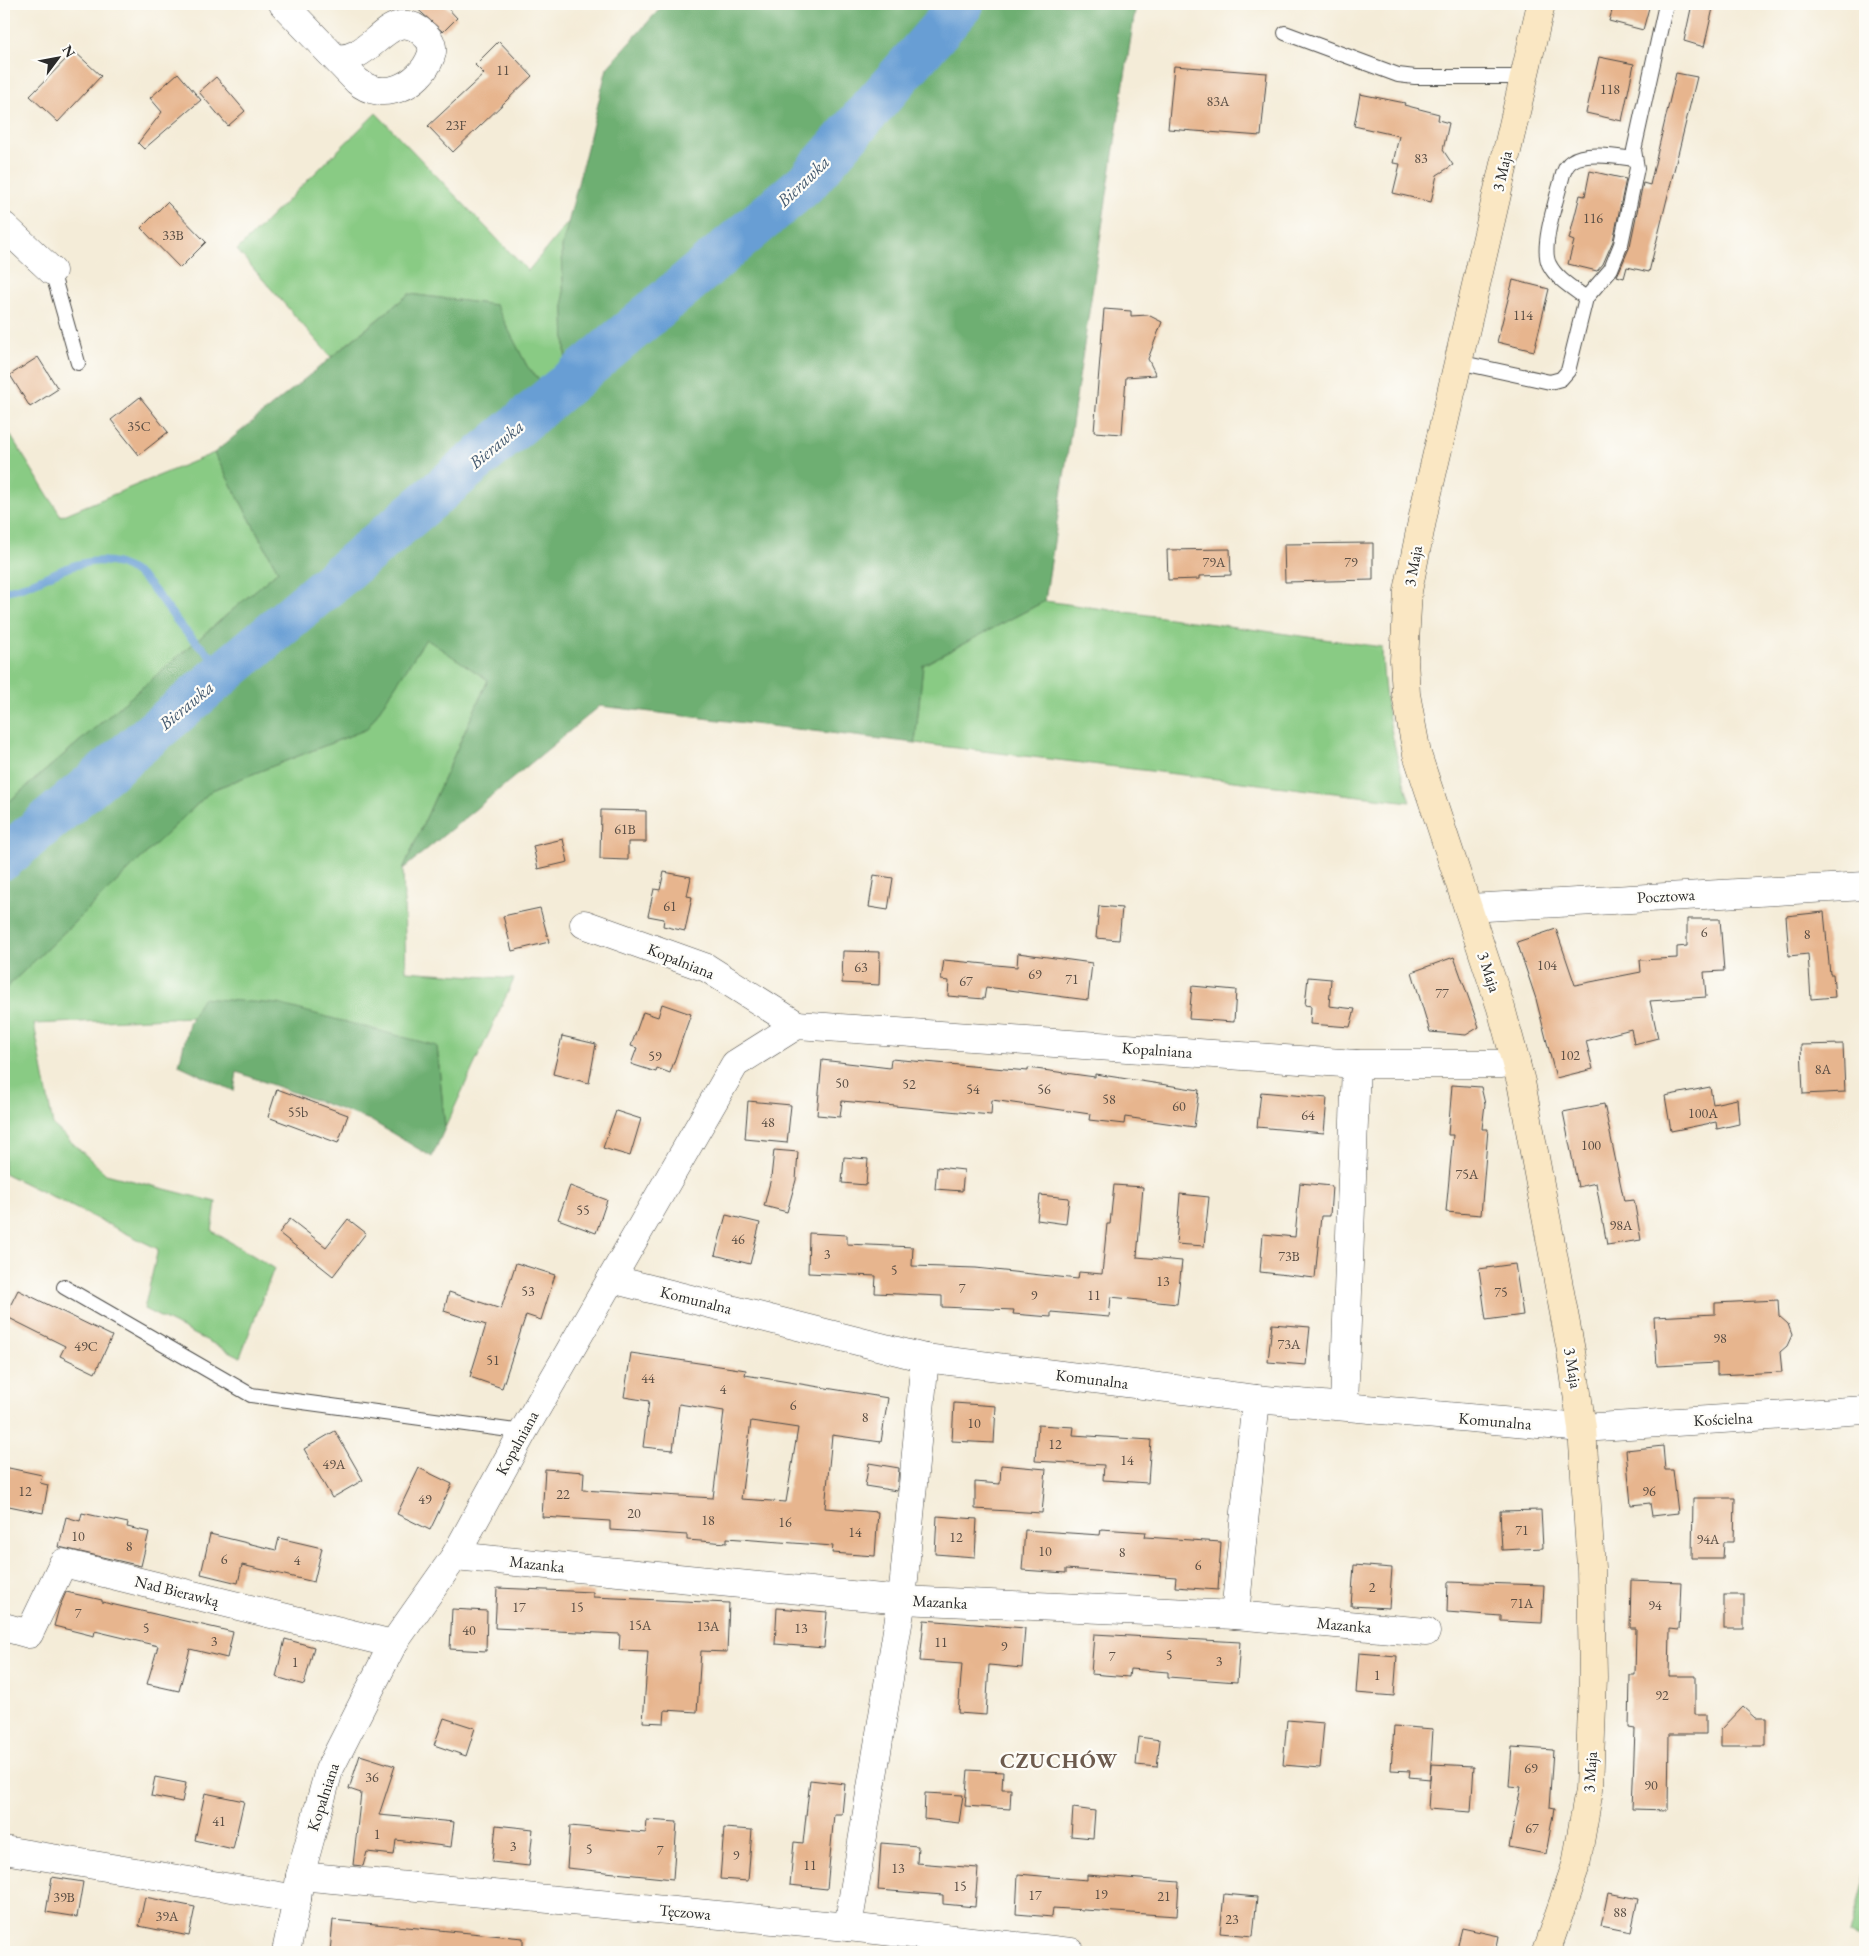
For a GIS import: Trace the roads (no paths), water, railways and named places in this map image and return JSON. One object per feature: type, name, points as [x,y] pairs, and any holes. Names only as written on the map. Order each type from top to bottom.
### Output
[{"type":"main road","name":"3 Maja","points":[[1541,4],[1414,557],[1408,591],[1404,660],[1406,694],[1418,754],[1516,1062],[1536,1154],[1582,1428],[1591,1568],[1593,1677],[1589,1783],[1576,1865],[1546,1952]]},
{"type":"street","points":[[283,4],[335,58]]},
{"type":"street","points":[[4,226],[52,271]]},
{"type":"street","name":"Pocztowa","points":[[1468,908],[1865,886]]},
{"type":"street","name":"Kopalniana","points":[[584,924],[707,968],[797,1025],[1356,1064],[1500,1064],[1516,1062]]},
{"type":"street","name":"Kopalniana","points":[[286,1952],[298,1887],[329,1770],[394,1644],[455,1556],[523,1432],[735,1064],[797,1025]]},
{"type":"street","points":[[1344,1406],[1356,1064]]},
{"type":"street","name":"Komunalna","points":[[611,1278],[925,1358],[1256,1399],[1582,1428]]},
{"type":"street","points":[[848,1927],[902,1600],[925,1358]]},
{"type":"street","points":[[1235,1615],[1256,1399]]},
{"type":"street","name":"Kościelna","points":[[1582,1428],[1865,1410]]},
{"type":"street","name":"Mazanka","points":[[455,1556],[902,1600],[1235,1615],[1426,1632]]},
{"type":"street","name":"Nad Bierawką","points":[[4,1627],[29,1634],[63,1563],[394,1644]]},
{"type":"street","points":[[4,1850],[298,1887]]},
{"type":"street","name":"Tęczowa","points":[[298,1887],[848,1927],[1071,1952]]},
{"type":"lane","points":[[1458,362],[1550,382],[1561,379],[1568,371],[1586,298],[1611,269],[1621,244],[1637,168],[1634,150],[1666,4]]},
{"type":"lane","points":[[1285,33],[1398,75],[1415,77],[1524,77]]},
{"type":"lane","points":[[1586,298],[1557,276],[1549,265],[1546,252],[1563,174],[1569,162],[1576,158],[1602,156],[1635,159]]},
{"type":"lane","points":[[52,271],[78,363]]},
{"type":"lane","points":[[64,1287],[251,1395],[523,1432]]},
{"type":"waterway","name":"Bierawka","points":[[4,858],[807,182],[962,4]]},
{"type":"waterway","points":[[4,591],[15,589],[79,564],[108,561],[123,565],[148,583],[188,634],[227,670]]},
{"type":"district","name":"CZUCHÓW","points":[[1059,1760]]}]
